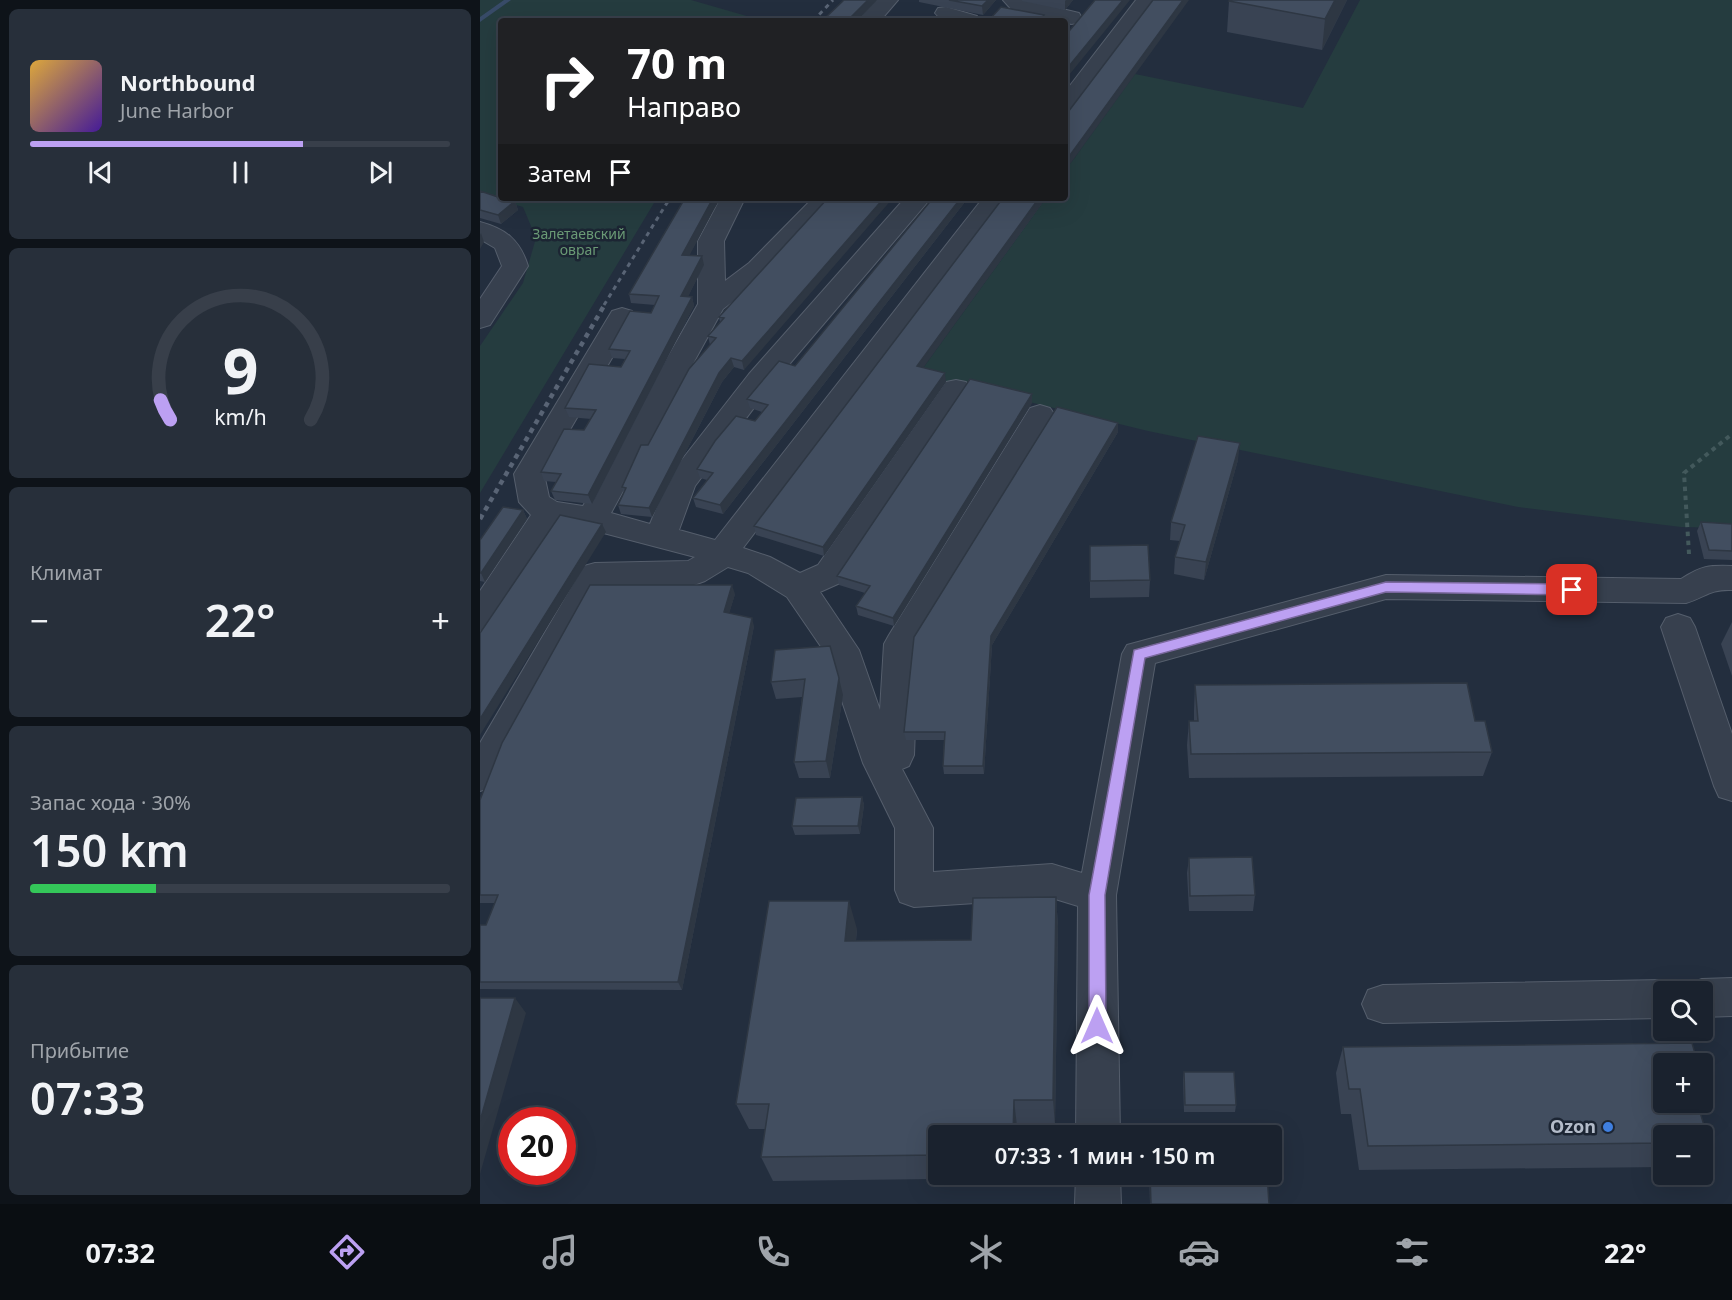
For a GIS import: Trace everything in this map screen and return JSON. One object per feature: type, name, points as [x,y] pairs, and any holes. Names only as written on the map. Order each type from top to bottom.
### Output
[{"type":"lane","points":[[871,18],[888,0]]},
{"type":"lane","points":[[1013,0],[1019,6],[1056,18]]},
{"type":"lane","points":[[1068,22],[1086,0]]},
{"type":"lane","points":[[1068,104],[1147,0]]},
{"type":"lane","points":[[946,13],[960,18]]},
{"type":"lane","points":[[712,304],[711,241],[731,201]]},
{"type":"lane","points":[[592,519],[712,304],[758,269],[824,201]]},
{"type":"lane","points":[[660,538],[681,483],[688,473],[759,381],[916,201]]},
{"type":"lane","points":[[480,776],[595,575],[694,573],[722,555],[740,528],[994,201]]},
{"type":"lane","points":[[480,230],[494,234],[510,247],[515,266],[480,319]]},
{"type":"lane","points":[[621,317],[529,474],[535,502],[549,512],[592,519],[698,546],[759,565],[799,588],[842,650],[881,763],[914,828],[914,890],[1052,881],[1097,895]]},
{"type":"lane","points":[[799,588],[829,574],[956,389]]},
{"type":"lane","points":[[881,763],[896,755],[901,644],[1040,415]]},
{"type":"lane","points":[[480,618],[549,512]]},
{"type":"lane","points":[[1098,1125],[1097,895],[1138,654],[1386,587],[1686,591],[1709,577],[1732,578]]},
{"type":"lane","points":[[1678,627],[1732,786]]},
{"type":"lane","points":[[1713,998],[1732,997]]},
{"type":"lane","points":[[1383,1004],[1653,999]]},
{"type":"lane","points":[[1098,1185],[1098,1204]]},
{"type":"path","points":[[1691,587],[1684,473],[1732,434]]},
{"type":"green space","name":"Залетаевский овраг","points":[[480,0],[691,0],[754,18],[498,18],[498,200],[480,195]]},
{"type":"green space","points":[[1360,0],[1732,0],[1732,528],[1681,527],[1518,507],[1148,431],[918,375],[1044,201],[1068,201],[1068,167],[1135,74],[1303,108]]},
{"type":"green space","name":"Залетаевский овраг","points":[[502,201],[655,201],[480,493],[480,346],[523,283],[536,238],[523,207]]},
{"type":"building","points":[[844,0],[868,0],[850,18],[825,18]]},
{"type":"building","points":[[949,0],[988,0],[982,6]]},
{"type":"building","points":[[1095,0],[1123,0],[1068,67],[1068,32]]},
{"type":"building","points":[[1153,0],[1183,0],[1068,158],[1068,112]]},
{"type":"building","points":[[1230,0],[1335,0],[1325,19]]},
{"type":"building","points":[[1001,7],[1044,15],[1042,18],[991,18]]},
{"type":"building","points":[[480,191],[498,197],[498,201],[515,201],[498,215],[480,210]]},
{"type":"building","points":[[683,201],[711,201],[682,255],[702,256],[681,296],[692,297],[588,495],[551,491],[561,474],[541,472],[564,429],[584,430],[596,410],[565,408],[589,364],[621,367],[630,351],[609,349],[630,311],[651,313],[659,296],[629,294]]},
{"type":"building","points":[[825,201],[881,201],[742,361],[731,358],[719,373],[649,508],[618,505],[626,488],[622,487],[641,445],[648,445],[689,369],[716,338],[708,336],[724,318],[719,317]]},
{"type":"building","points":[[931,201],[959,201],[720,505],[693,498],[713,473],[697,469],[715,441],[736,416],[755,421],[768,405],[747,399],[779,361],[795,366]]},
{"type":"building","points":[[1001,201],[1037,201],[917,366],[945,373],[823,547],[754,526]]},
{"type":"building","points":[[970,379],[1032,394],[893,618],[856,606],[870,586],[837,576]]},
{"type":"building","points":[[1057,407],[1118,423],[991,636],[983,766],[943,766],[945,732],[904,732],[914,637]]},
{"type":"building","points":[[1198,436],[1240,443],[1206,562],[1175,557],[1185,525],[1171,522]]},
{"type":"building","points":[[503,507],[523,510],[480,573],[480,540]]},
{"type":"building","points":[[560,515],[602,524],[480,719],[480,633]]},
{"type":"building","points":[[1701,522],[1732,524],[1732,551],[1709,550]]},
{"type":"building","points":[[1148,545],[1150,580],[1090,581],[1090,546]]},
{"type":"building","points":[[590,585],[732,585],[724,612],[752,618],[678,982],[480,982],[480,925],[486,925],[498,895],[480,895],[480,800],[502,743]]},
{"type":"building","points":[[830,646],[839,678],[826,761],[794,762],[805,679],[771,682],[775,650]]},
{"type":"building","points":[[1467,683],[1475,721],[1485,721],[1492,752],[1191,754],[1189,721],[1198,721],[1195,685]]},
{"type":"building","points":[[862,797],[858,826],[792,826],[796,798]]},
{"type":"building","points":[[1252,857],[1255,895],[1190,896],[1189,858]]},
{"type":"building","points":[[1056,897],[1053,1100],[1014,1100],[1013,1125],[928,1125],[928,1155],[761,1157],[769,1104],[736,1104],[769,901],[849,901],[845,941],[971,940],[973,898]]},
{"type":"building","points":[[480,998],[515,998],[480,1121]]},
{"type":"building","points":[[1692,1043],[1695,1053],[1653,1053],[1653,1113],[1700,1113],[1704,1125],[1653,1125],[1653,1143],[1368,1146],[1360,1089],[1349,1089],[1343,1047]]},
{"type":"building","points":[[1184,1072],[1234,1072],[1236,1105],[1185,1105]]},
{"type":"building","points":[[1150,1185],[1268,1185],[1269,1204],[1151,1204]]},
{"type":"waterway","points":[[480,20],[508,0]]},
{"type":"railway","points":[[816,18],[833,0]]},
{"type":"railway","points":[[604,305],[668,201]]},
{"type":"railway","points":[[480,519],[605,304]]},
{"type":"place","name":"Ozon","points":[[1608,1127]]},
{"type":"route","points":[[1097,1026],[1097,895],[1138,654],[1386,587],[1572,590]]}]
